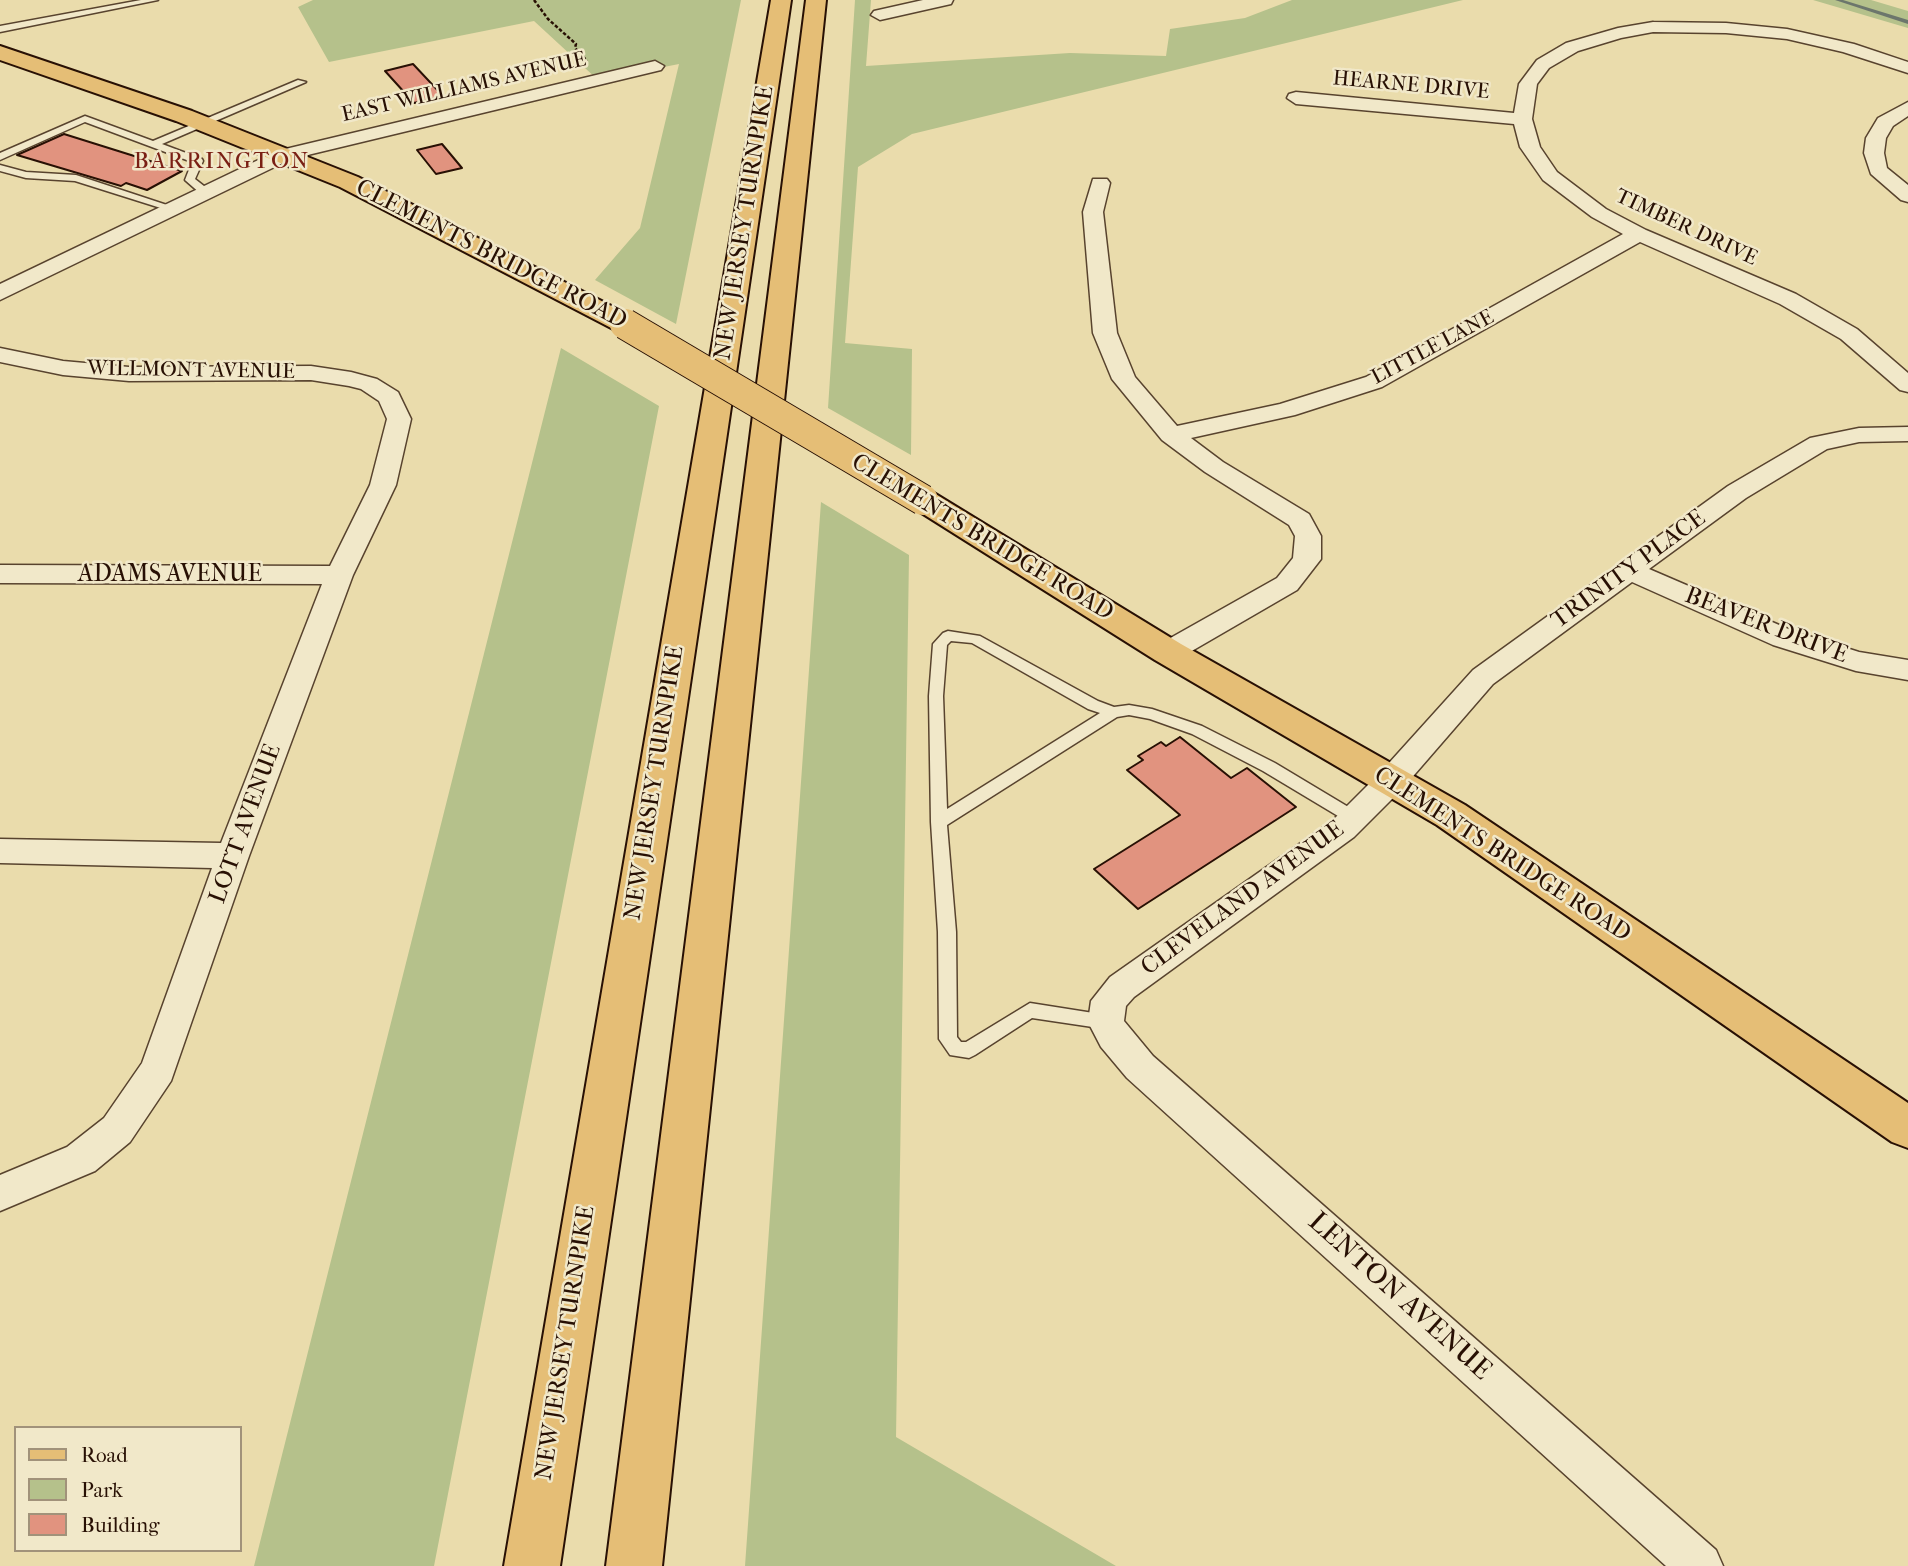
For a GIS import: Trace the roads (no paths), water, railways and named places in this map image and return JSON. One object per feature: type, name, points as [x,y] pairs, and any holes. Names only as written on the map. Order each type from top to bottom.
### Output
[{"type":"main road","name":"NEW JERSEY TURNPIKE","points":[[532,1566],[780,0]]},
{"type":"main road","name":"NEW JERSEY TURNPIKE","points":[[634,1566],[816,0]]},
{"type":"main road","name":"CLEMENTS BRIDGE ROAD","points":[[0,53],[204,124],[349,182],[625,324],[923,500],[1168,652],[1451,815],[1908,1128]]},
{"type":"street","points":[[880,15],[945,0]]},
{"type":"street","name":"TIMBER DRIVE","points":[[1908,68],[1848,48],[1787,34],[1726,28],[1653,27],[1572,47],[1543,64],[1528,84],[1522,119],[1530,147],[1550,176],[1599,213],[1639,234],[1808,310],[1849,334],[1908,385]]},
{"type":"street","name":"EAST WILLIAMS AVENUE","points":[[0,293],[284,155],[655,66]]},
{"type":"street","name":"HEARNE DRIVE","points":[[1296,98],[1522,119]]},
{"type":"street","points":[[1908,108],[1885,122],[1876,138],[1874,153],[1878,170],[1908,197]]},
{"type":"street","points":[[1100,183],[1093,212],[1105,332],[1124,379],[1171,435],[1214,467],[1300,520],[1308,536],[1307,559],[1287,584],[1168,652]]},
{"type":"street","name":"LITTLE LANE","points":[[1171,435],[1286,410],[1374,382],[1639,234]]},
{"type":"street","name":"WILLMONT AVENUE","points":[[0,355],[63,368],[129,374],[311,373],[351,379],[381,391]]},
{"type":"street","name":"LOTT AVENUE","points":[[0,1193],[81,1159],[117,1130],[158,1070],[233,856],[339,575],[383,485],[399,419],[389,397],[381,391]]},
{"type":"street","name":"TRINITY PLACE","points":[[1391,780],[1483,677],[1737,492],[1819,443],[1859,435],[1908,434]]},
{"type":"street","name":"BEAVER DRIVE","points":[[1628,570],[1783,638],[1856,661],[1908,670]]},
{"type":"street","name":"ADAMS AVENUE","points":[[0,574],[339,575]]},
{"type":"street","name":"CLEVELAND AVENUE","points":[[1105,1021],[1109,1001],[1122,987],[1343,829],[1391,780]]},
{"type":"street","points":[[0,851],[233,856]]},
{"type":"street","name":"LENTON AVENUE","points":[[1105,1021],[1140,1067],[1700,1566]]},
{"type":"lane","points":[[0,29],[154,0]]},
{"type":"lane","points":[[155,144],[301,82]]},
{"type":"lane","points":[[0,157],[85,119],[198,161],[190,180],[205,192]]},
{"type":"lane","points":[[0,168],[26,175],[76,178],[171,208]]},
{"type":"lane","points":[[1105,1021],[1030,1010],[969,1050],[956,1050],[948,1039],[947,932],[939,822],[936,695],[940,645],[948,636],[975,639],[1093,705],[1113,712]]},
{"type":"lane","points":[[939,822],[1113,712],[1129,710],[1152,713],[1197,730],[1269,767],[1354,818]]},
{"type":"waterway","points":[[1838,0],[1908,22]]},
{"type":"district","name":"BARRINGTON","points":[[222,162]]}]
